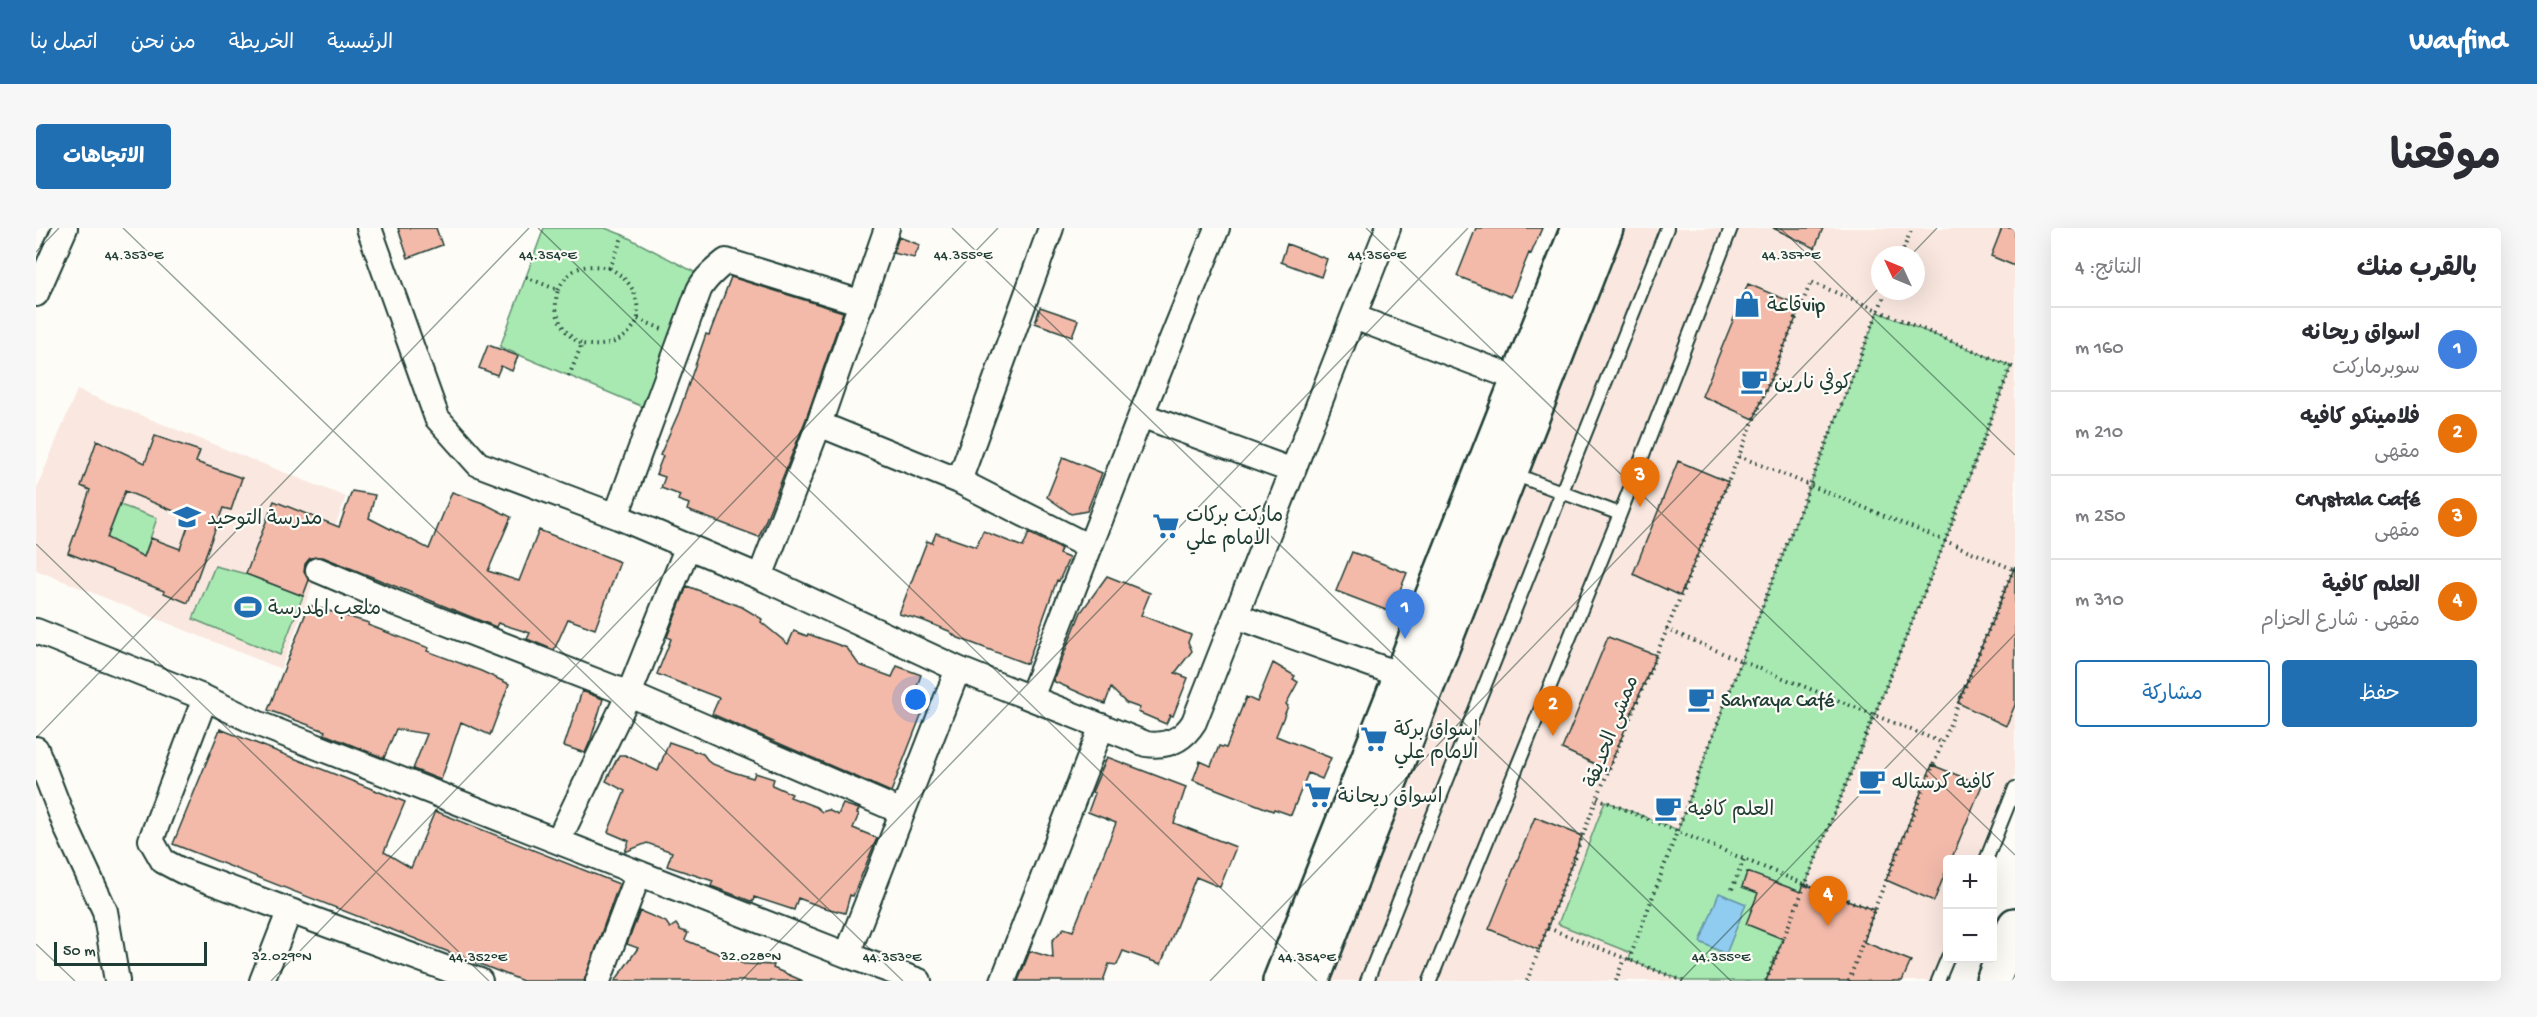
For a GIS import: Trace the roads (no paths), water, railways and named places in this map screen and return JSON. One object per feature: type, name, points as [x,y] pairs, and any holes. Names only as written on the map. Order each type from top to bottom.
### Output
[{"type":"street","points":[[36,294],[64,228]]},
{"type":"street","points":[[369,228],[437,418],[478,465],[616,516],[760,577],[958,669],[1155,745],[1174,741],[1182,736],[1194,722],[1388,228]]},
{"type":"street","points":[[760,577],[819,424],[887,228]]},
{"type":"street","points":[[959,481],[1051,228]]},
{"type":"street","points":[[1031,699],[1089,546],[1217,228]]},
{"type":"street","points":[[1280,981],[1518,379],[1589,236]]},
{"type":"street","points":[[1312,981],[1510,472],[1589,236]]},
{"type":"street","points":[[616,516],[699,290],[706,278],[715,273],[718,267],[726,261],[862,303]]},
{"type":"street","points":[[1354,317],[1518,379]]},
{"type":"street","points":[[1141,415],[1293,471]]},
{"type":"street","points":[[819,424],[959,481],[1089,546]]},
{"type":"street","points":[[558,841],[629,694],[688,546]]},
{"type":"street","points":[[318,570],[398,604],[629,694],[902,812]]},
{"type":"street","points":[[1236,616],[1401,675]]},
{"type":"street","points":[[36,631],[205,698],[259,724],[847,955],[919,981]]},
{"type":"street","points":[[847,955],[958,669]]},
{"type":"street","points":[[205,698],[151,840],[154,849],[164,861],[182,872],[480,981]]},
{"type":"street","points":[[1003,981],[1102,726]]},
{"type":"street","points":[[36,749],[67,829],[105,910],[117,981]]},
{"type":"street","points":[[598,981],[639,873]]},
{"type":"street","points":[[262,981],[289,912]]},
{"type":"street","points":[[2000,974],[2015,925]]},
{"type":"lane","points":[[1366,981],[1667,228]]},
{"type":"lane","points":[[1430,981],[1620,514],[1731,228]]},
{"type":"lane","points":[[1510,472],[1620,514]]},
{"type":"lane","points":[[1988,855],[2015,788]]},
{"type":"lane","points":[[1938,981],[1945,963]]},
{"type":"water","points":[[1719,893],[1746,904],[1726,954],[1700,942]]},
{"type":"place","name":"قاعةvip","points":[[1747,304]]},
{"type":"place","name":"كوفي نارين","points":[[1754,381]]},
{"type":"place","name":"Crystala Café","points":[[1640,507]]},
{"type":"place","name":"مدرسة التوحيد","points":[[187,517]]},
{"type":"place","name":"ماركت بركات الامام علي","points":[[1166,526]]},
{"type":"place","name":"ملعب المدرسة","points":[[248,607]]},
{"type":"place","name":"اسواق ريحانه","points":[[1405,639]]},
{"type":"place","name":"Sahraya Café","points":[[1701,699]]},
{"type":"place","name":"فلامينكو كافيه","points":[[1553,736]]},
{"type":"place","name":"اسواق بركة الامام علي","points":[[1374,739]]},
{"type":"place","name":"كافيه كرستاله","points":[[1872,781]]},
{"type":"place","name":"اسواق ريحانة","points":[[1318,795]]},
{"type":"place","name":"العلم كافيه","points":[[1668,808]]},
{"type":"place","name":"العلم كافية","points":[[1828,926]]}]
